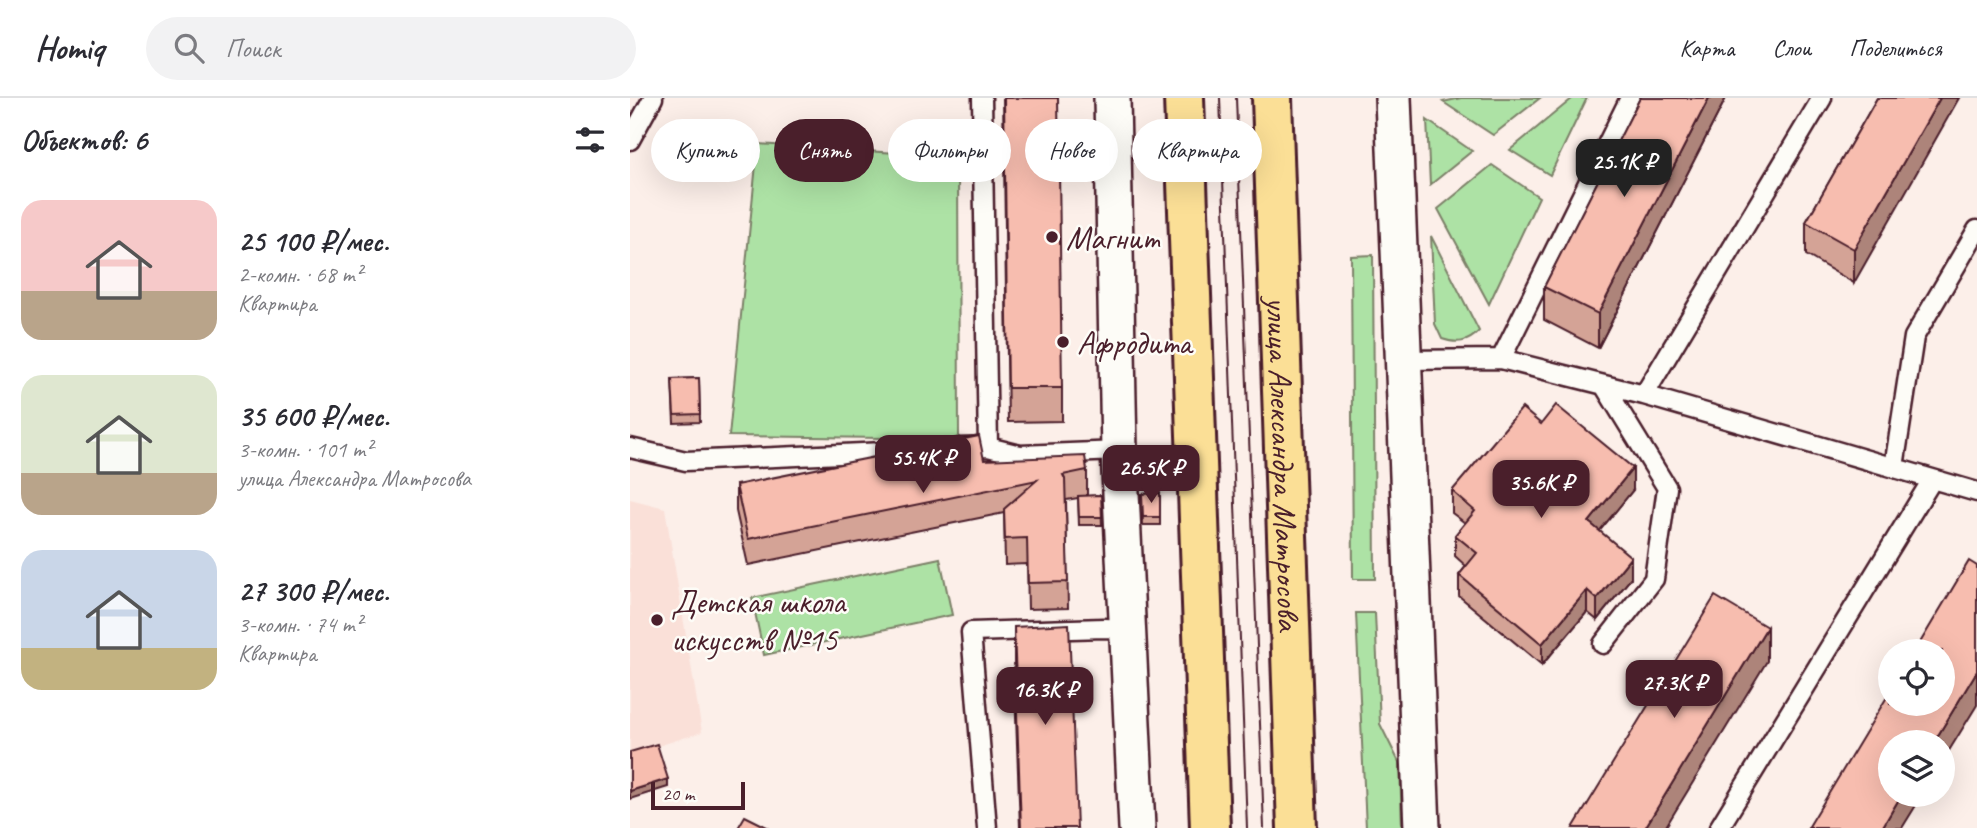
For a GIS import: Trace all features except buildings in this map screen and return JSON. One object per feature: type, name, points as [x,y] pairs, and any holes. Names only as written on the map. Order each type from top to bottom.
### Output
[{"type":"highway","points":[[1184,98],[1210,828]]},
{"type":"highway","name":"улица Александра Матросова","points":[[1272,98],[1297,828]]},
{"type":"street","points":[[1112,98],[1119,451],[1137,828]]},
{"type":"street","points":[[1393,98],[1423,828]]},
{"type":"lane","points":[[630,140],[653,98]]},
{"type":"lane","points":[[982,98],[988,447]]},
{"type":"lane","points":[[1501,359],[1630,98]]},
{"type":"lane","points":[[1643,395],[1822,98]]},
{"type":"lane","points":[[1894,467],[1914,337],[1977,230]]},
{"type":"lane","points":[[1403,360],[1501,359],[1643,395],[1977,492]]},
{"type":"lane","points":[[1603,644],[1654,579],[1667,488],[1605,387]]},
{"type":"lane","points":[[630,448],[687,461],[988,447],[1020,454],[1119,451]]},
{"type":"lane","points":[[1719,828],[1931,480]]},
{"type":"lane","points":[[987,828],[971,632],[1127,629]]},
{"type":"shaded area","name":"Детская школа искусств №15","points":[[630,499],[665,508],[702,732],[630,755]]},
{"type":"green space","points":[[1461,98],[1540,98],[1493,135],[1443,102]]},
{"type":"green space","points":[[1573,98],[1587,98],[1550,175],[1510,150]]},
{"type":"green space","points":[[1427,120],[1472,151],[1430,185]]},
{"type":"green space","points":[[760,144],[774,145],[774,182],[874,182],[874,152],[888,152],[888,182],[958,182],[959,439],[729,436],[754,182],[760,182]]},
{"type":"green space","points":[[1492,165],[1539,197],[1489,304],[1438,209]]},
{"type":"green space","points":[[1431,236],[1479,331],[1466,340],[1453,342],[1442,339],[1435,324]]},
{"type":"green space","points":[[1373,255],[1375,579],[1353,579],[1351,256]]},
{"type":"green space","points":[[940,558],[952,615],[764,655],[752,598]]},
{"type":"green space","points":[[1356,613],[1375,613],[1380,724],[1400,764],[1402,828],[1366,828]]},
{"type":"tram line","points":[[1220,98],[1247,828]]},
{"type":"tram line","points":[[1236,98],[1264,828]]},
{"type":"place","name":"Магнит","points":[[1052,237]]},
{"type":"place","name":"Афродита","points":[[1063,342]]},
{"type":"place","name":"Детская школа искусств №15","points":[[657,620]]}]
